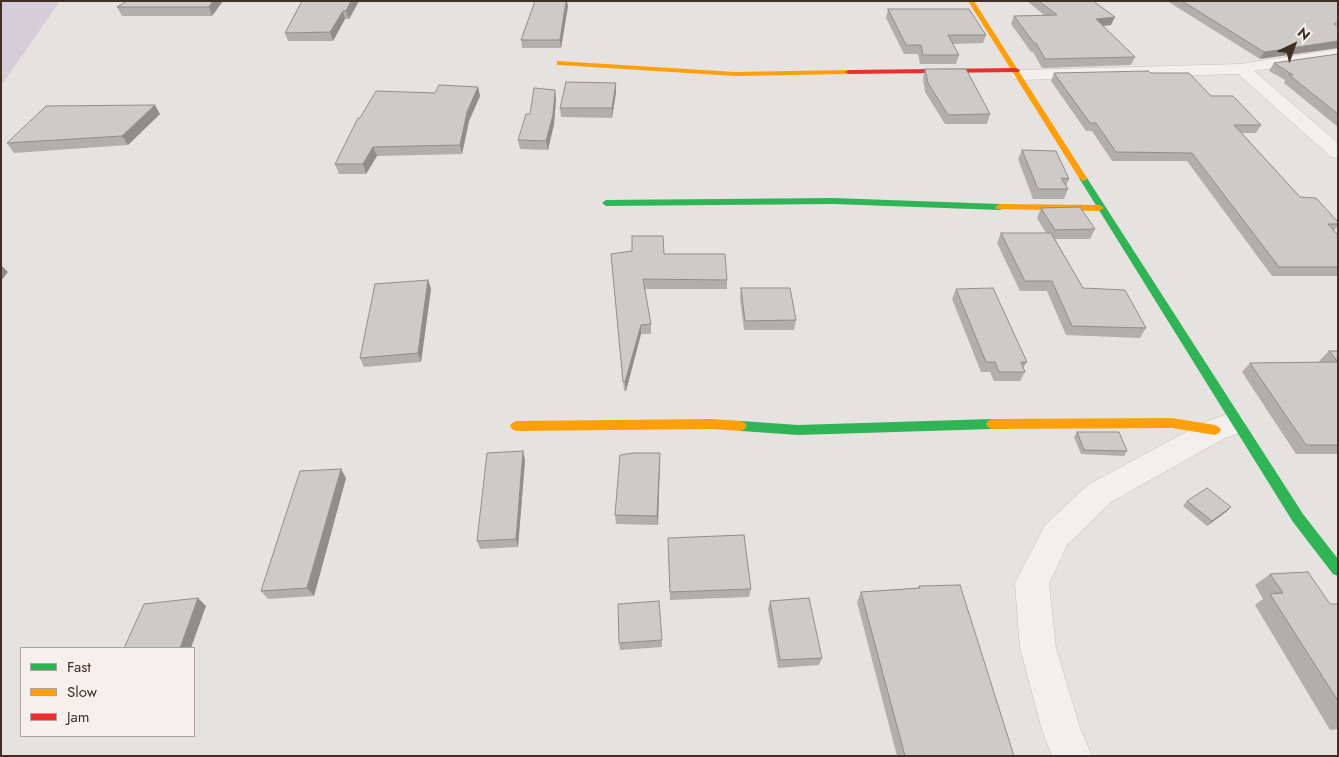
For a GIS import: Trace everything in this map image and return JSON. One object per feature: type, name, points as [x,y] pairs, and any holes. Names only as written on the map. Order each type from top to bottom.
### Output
[{"type":"street","points":[[971,1],[1018,72],[1102,208],[1227,426],[1338,570]]},
{"type":"street","points":[[560,63],[735,74],[1018,72],[1242,69],[1250,66],[1338,54]]},
{"type":"street","points":[[1242,69],[1289,112],[1338,152]]},
{"type":"street","points":[[606,203],[834,201],[967,207],[1102,208]]},
{"type":"street","points":[[516,426],[712,424],[798,430],[977,424],[1172,423],[1227,426]]},
{"type":"street","points":[[1072,756],[1061,730],[1038,648],[1032,583],[1056,535],[1100,493],[1227,426]]},
{"type":"shaded area","points":[[1,1],[60,1],[1,86]]},
{"type":"building","points":[[127,1],[213,1],[209,7],[117,7]]},
{"type":"building","points":[[302,1],[351,1],[330,32],[285,33]]},
{"type":"building","points":[[535,1],[566,1],[560,40],[521,40]]},
{"type":"building","points":[[1039,1],[1093,1],[1115,17],[1096,19],[1135,57],[1045,59],[1036,43],[1034,43],[1014,16],[1057,15]]},
{"type":"building","points":[[1182,1],[1338,1],[1338,22],[1334,24],[1338,26],[1338,41],[1264,52]]},
{"type":"building","points":[[888,9],[969,9],[986,35],[948,35],[959,55],[923,55],[921,45],[906,45]]},
{"type":"building","points":[[1338,54],[1338,114],[1289,75],[1293,75],[1274,63]]},
{"type":"building","points":[[925,69],[966,69],[990,114],[948,115],[928,83]]},
{"type":"building","points":[[1148,71],[1151,73],[1189,73],[1211,96],[1233,96],[1261,125],[1234,125],[1300,197],[1316,198],[1338,222],[1338,224],[1328,224],[1338,235],[1338,267],[1279,267],[1192,153],[1116,152],[1096,123],[1090,123],[1054,73]]},
{"type":"building","points":[[566,82],[616,83],[612,108],[560,108]]},
{"type":"building","points":[[439,85],[478,87],[467,112],[460,145],[373,147],[363,164],[335,164],[358,118],[360,118],[376,91],[435,93]]},
{"type":"building","points":[[534,88],[555,90],[553,115],[546,141],[518,140],[526,114],[530,114]]},
{"type":"building","points":[[155,105],[122,136],[7,143],[46,106]]},
{"type":"building","points":[[1022,150],[1056,151],[1069,179],[1061,178],[1068,189],[1038,189]]},
{"type":"building","points":[[1080,207],[1095,229],[1055,230],[1041,208]]},
{"type":"building","points":[[1001,233],[1051,233],[1083,288],[1125,290],[1146,328],[1072,326],[1052,281],[1025,281]]},
{"type":"building","points":[[632,236],[663,236],[664,254],[725,254],[727,280],[643,279],[651,324],[641,325],[625,382],[623,382],[611,254],[632,251]]},
{"type":"building","points":[[428,280],[418,353],[360,358],[375,284]]},
{"type":"building","points":[[741,288],[790,288],[796,320],[745,321]]},
{"type":"building","points":[[993,288],[1027,362],[1021,362],[1025,372],[999,372],[995,362],[986,362],[956,289]]},
{"type":"building","points":[[1329,351],[1338,351],[1338,362]]},
{"type":"building","points":[[1338,362],[1338,445],[1306,445],[1250,363]]},
{"type":"building","points":[[1077,432],[1119,432],[1127,451],[1084,450]]},
{"type":"building","points":[[523,451],[516,539],[477,541],[487,453]]},
{"type":"building","points":[[660,453],[657,516],[615,515],[620,455]]},
{"type":"building","points":[[341,469],[307,588],[261,591],[300,471]]},
{"type":"building","points":[[1207,488],[1231,507],[1212,521],[1187,501]]},
{"type":"building","points":[[744,535],[751,589],[670,592],[668,538]]},
{"type":"building","points":[[1308,572],[1330,604],[1338,604],[1338,701],[1270,594],[1283,593],[1270,574]]},
{"type":"building","points":[[960,585],[1014,756],[905,756],[861,592],[920,588],[919,586]]},
{"type":"building","points":[[198,598],[180,647],[124,647],[144,604]]},
{"type":"building","points":[[809,598],[822,658],[780,660],[770,601]]},
{"type":"building","points":[[659,601],[662,640],[619,643],[618,604]]},
{"type":"traffic: fast","points":[[1083,178],[1298,518],[1338,570]]},
{"type":"traffic: fast","points":[[606,203],[833,201],[1000,207]]},
{"type":"traffic: fast","points":[[741,426],[798,430],[992,424]]},
{"type":"traffic: slow","points":[[971,1],[1083,178]]},
{"type":"traffic: slow","points":[[560,63],[735,74],[849,72]]},
{"type":"traffic: slow","points":[[1000,207],[1099,208]]},
{"type":"traffic: slow","points":[[992,424],[1172,423],[1215,430]]},
{"type":"traffic: slow","points":[[516,426],[712,424],[741,426]]},
{"type":"traffic: jam","points":[[849,72],[1016,70]]}]
